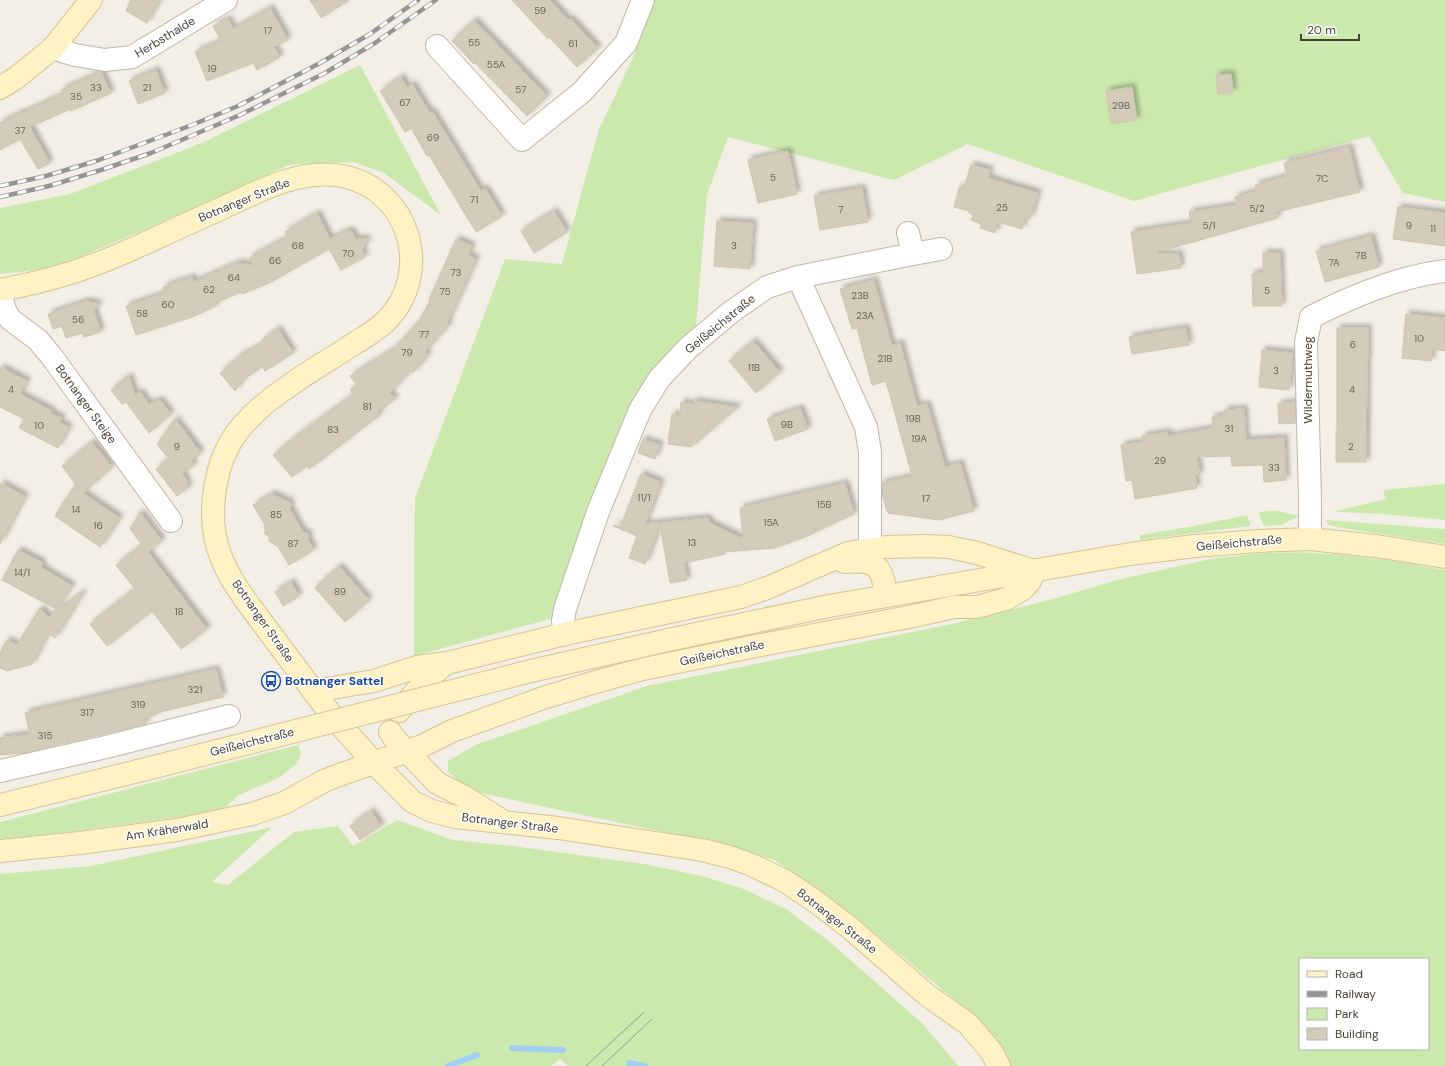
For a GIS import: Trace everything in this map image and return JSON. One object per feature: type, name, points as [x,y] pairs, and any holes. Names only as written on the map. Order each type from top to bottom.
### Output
[{"type":"main road","points":[[0,88],[16,78],[53,48],[91,0]]},
{"type":"main road","name":"Botnanger Straße","points":[[0,290],[45,281],[75,272],[114,257],[256,193],[297,178],[332,174],[350,178],[367,185],[386,199],[399,214],[406,227],[410,244],[412,265],[408,286],[398,308],[385,323],[291,384],[264,404],[241,426],[224,456],[215,489],[212,512],[213,530],[221,557],[241,593],[252,609],[344,730],[413,802],[432,811],[455,816],[558,828],[702,850],[730,857],[752,865],[785,881],[815,901],[850,928],[926,995],[968,1024],[991,1051],[999,1066]]},
{"type":"main road","name":"Geißeichstraße","points":[[0,805],[535,670],[675,638],[886,595],[1034,571],[1108,557],[1195,546],[1284,539],[1310,539],[1376,546],[1445,557]]},
{"type":"main road","name":"Geißeichstraße","points":[[313,691],[374,681],[417,667],[447,663],[565,634],[741,597],[767,588],[848,553],[870,548],[904,546],[949,547],[977,552],[1034,571]]},
{"type":"main road","points":[[824,564],[857,561],[871,563],[878,568],[882,576],[886,595]]},
{"type":"main road","name":"Geißeichstraße","points":[[367,755],[407,751],[422,746],[452,731],[543,698],[643,669],[954,607],[977,607],[1006,599],[1023,589],[1030,581],[1034,571]]},
{"type":"main road","name":"Geißeichstraße","points":[[326,780],[367,755],[390,732],[393,722],[401,708],[426,680],[447,663]]},
{"type":"main road","points":[[344,730],[352,710],[358,700],[374,681]]},
{"type":"main road","points":[[390,732],[437,783],[465,798],[505,823]]},
{"type":"main road","name":"Am Kräherwald","points":[[0,851],[80,843],[177,830],[222,821],[252,814],[284,802],[326,780]]},
{"type":"main road","name":"Botnanger Straße","points":[[926,995],[982,1066]]},
{"type":"street","name":"Herbsthalde","points":[[53,48],[74,55],[105,60],[132,57],[226,0]]},
{"type":"street","points":[[437,46],[522,140],[582,92],[626,43],[643,0]]},
{"type":"street","name":"Geißeichstraße","points":[[565,634],[563,621],[565,609],[598,512],[640,410],[659,379],[688,348],[731,312],[767,287],[910,243],[940,249]]},
{"type":"street","name":"Wildermuthweg","points":[[1310,539],[1306,342],[1311,317],[1342,302],[1395,282],[1422,274],[1445,271]]},
{"type":"street","points":[[798,278],[866,427],[870,452],[870,548]]},
{"type":"street","name":"Botnanger Steige","points":[[0,293],[5,310],[10,320],[38,340],[47,351],[171,521]]},
{"type":"street","points":[[0,771],[106,747],[229,716]]},
{"type":"green space","points":[[653,0],[1445,0],[1445,202],[1403,193],[1369,136],[1134,201],[968,144],[894,180],[728,137],[707,195],[696,326],[661,360],[636,393],[624,418],[609,467],[554,618],[414,656],[415,498],[505,259],[562,264],[598,132],[634,55]]},
{"type":"green space","points":[[360,65],[441,215],[384,173],[353,162],[289,165],[224,195],[55,268],[0,274],[0,208],[70,194],[202,143]]},
{"type":"green space","points":[[1445,484],[1445,520],[1336,511],[1386,499],[1383,490]]},
{"type":"green space","points":[[1278,511],[1299,516],[1281,525],[1264,526],[1258,512]]},
{"type":"green space","points":[[1247,515],[1250,526],[1140,540],[1140,535]]},
{"type":"green space","points":[[1325,520],[1445,529],[1445,544],[1336,527],[1329,525]]},
{"type":"green space","points":[[1262,553],[1345,555],[1445,570],[1445,1066],[1009,1066],[1003,1052],[957,1002],[860,921],[775,860],[663,832],[471,791],[448,772],[448,761],[475,745],[647,686],[952,624],[1053,599],[1117,580],[1210,559]]},
{"type":"green space","points":[[298,745],[301,753],[297,763],[280,777],[239,795],[223,809],[210,813],[0,840],[0,822]]},
{"type":"green space","points":[[397,820],[453,840],[513,846],[644,864],[702,876],[741,888],[786,909],[830,942],[923,1024],[958,1066],[568,1066],[560,1059],[551,1066],[0,1066],[0,874],[91,866],[272,827],[212,882],[228,885],[294,832],[338,826],[353,846]]},
{"type":"building","points":[[131,0],[159,0],[147,23],[126,11]]},
{"type":"building","points":[[310,0],[349,0],[321,18]]},
{"type":"building","points":[[512,0],[550,0],[568,20],[570,18],[598,48],[577,67],[549,37],[548,39]]},
{"type":"building","points":[[270,8],[288,40],[274,47],[280,57],[257,70],[253,63],[207,81],[195,52],[221,41],[213,26],[228,19],[233,29]]},
{"type":"building","points":[[474,20],[547,96],[527,116],[452,41]]},
{"type":"building","points":[[156,70],[165,93],[138,104],[129,81]]},
{"type":"building","points":[[101,72],[111,93],[30,127],[50,163],[38,169],[20,139],[0,150],[0,123],[63,94],[61,90]]},
{"type":"building","points":[[1231,74],[1233,92],[1218,94],[1216,75]]},
{"type":"building","points":[[401,77],[407,87],[412,84],[430,113],[432,111],[481,191],[485,188],[502,216],[476,232],[429,155],[427,156],[411,128],[405,132],[380,91]]},
{"type":"building","points":[[1132,87],[1137,120],[1111,124],[1106,91]]},
{"type":"building","points":[[1349,147],[1360,192],[1276,212],[1278,218],[1157,252],[1157,254],[1179,254],[1181,268],[1137,274],[1131,232],[1191,223],[1189,212],[1237,205],[1235,197],[1257,191],[1255,185],[1287,176],[1284,163]]},
{"type":"building","points":[[788,151],[797,194],[758,203],[748,160]]},
{"type":"building","points":[[971,165],[990,170],[988,178],[1038,193],[1030,219],[1025,218],[1022,229],[998,222],[995,233],[980,228],[981,224],[971,220],[973,215],[969,213],[969,211],[954,207],[960,186],[964,188]]},
{"type":"building","points":[[862,188],[868,222],[820,230],[814,196]]},
{"type":"building","points":[[1398,207],[1445,213],[1445,246],[1393,239]]},
{"type":"building","points":[[554,211],[567,232],[534,253],[521,231]]},
{"type":"building","points":[[317,213],[330,239],[351,230],[356,239],[368,239],[362,249],[365,257],[341,270],[329,249],[269,283],[242,294],[241,292],[215,303],[216,306],[192,317],[136,335],[126,306],[165,293],[163,287],[192,277],[194,282],[237,263],[253,265],[249,258],[288,237],[285,232]]},
{"type":"building","points":[[717,221],[753,223],[750,269],[714,266]]},
{"type":"building","points":[[1371,236],[1379,267],[1325,282],[1316,251]]},
{"type":"building","points":[[456,239],[472,246],[468,255],[476,259],[447,323],[449,325],[425,352],[428,355],[413,373],[410,371],[390,393],[395,399],[378,412],[380,415],[309,469],[306,466],[292,477],[273,455],[354,394],[350,390],[357,385],[350,376],[394,349],[419,321],[430,301],[429,300]]},
{"type":"building","points":[[1263,253],[1280,253],[1282,306],[1253,306],[1252,274],[1263,273]]},
{"type":"building","points":[[874,280],[892,346],[900,343],[917,406],[927,404],[945,467],[960,463],[974,511],[939,520],[888,513],[882,495],[882,483],[912,476],[886,381],[872,385],[857,328],[852,329],[840,289]]},
{"type":"building","points":[[86,301],[99,304],[94,311],[101,332],[84,337],[82,333],[66,338],[62,326],[53,329],[48,314]]},
{"type":"building","points":[[1406,314],[1445,318],[1445,351],[1432,349],[1431,361],[1402,358]]},
{"type":"building","points":[[1186,328],[1189,345],[1132,354],[1129,337]]},
{"type":"building","points":[[1337,328],[1368,328],[1366,462],[1336,462]]},
{"type":"building","points":[[278,329],[293,353],[265,371],[262,367],[245,378],[235,391],[220,373],[241,355],[263,344],[261,341]]},
{"type":"building","points":[[753,341],[780,372],[756,393],[729,361]]},
{"type":"building","points":[[1262,350],[1293,353],[1289,390],[1259,387]]},
{"type":"building","points":[[0,367],[27,381],[20,394],[52,411],[51,413],[62,418],[59,422],[69,427],[58,448],[19,428],[24,419],[0,407]]},
{"type":"building","points":[[129,376],[135,395],[140,392],[149,404],[160,400],[171,414],[149,433],[126,402],[122,404],[111,390]]},
{"type":"building","points":[[694,401],[738,407],[691,447],[668,444],[672,414],[680,415],[681,402],[694,404]]},
{"type":"building","points":[[1295,402],[1296,423],[1279,424],[1278,404]]},
{"type":"building","points":[[800,408],[808,429],[775,441],[767,419]]},
{"type":"building","points":[[1244,409],[1246,440],[1284,438],[1286,480],[1264,482],[1263,465],[1232,466],[1231,456],[1197,457],[1200,475],[1195,475],[1197,488],[1135,499],[1132,480],[1126,481],[1121,445],[1143,442],[1142,436],[1167,432],[1168,436],[1213,428],[1212,417],[1224,416],[1224,410]]},
{"type":"building","points":[[175,419],[201,453],[191,461],[194,465],[182,474],[188,482],[186,483],[189,487],[177,496],[156,469],[169,459],[157,444]]},
{"type":"building","points":[[643,439],[660,445],[655,459],[638,453]]},
{"type":"building","points":[[92,442],[112,467],[83,493],[120,518],[100,547],[55,516],[74,487],[81,492],[62,466]]},
{"type":"building","points":[[641,474],[661,482],[645,524],[708,518],[710,523],[743,539],[740,508],[845,483],[854,514],[805,537],[775,548],[724,552],[725,554],[684,563],[687,580],[670,583],[660,524],[645,564],[629,558],[637,536],[613,526],[621,526]]},
{"type":"building","points":[[0,483],[25,496],[0,544]]},
{"type":"building","points":[[272,494],[291,503],[290,509],[303,532],[309,534],[308,540],[314,550],[289,565],[278,547],[269,541],[269,536],[265,534],[265,525],[253,505]]},
{"type":"building","points":[[140,512],[162,541],[148,552],[207,629],[181,649],[152,611],[107,646],[90,624],[135,589],[116,565],[142,545],[130,529]]},
{"type":"building","points":[[18,550],[43,563],[41,567],[72,586],[56,609],[2,580]]},
{"type":"building","points":[[339,566],[369,600],[345,622],[315,588]]},
{"type":"building","points":[[291,582],[299,596],[283,606],[275,592]]},
{"type":"building","points":[[82,592],[83,593],[55,638],[48,633],[32,664],[7,671],[0,668],[0,653],[7,640],[17,645],[40,608],[49,617]]},
{"type":"building","points":[[216,669],[223,697],[156,713],[156,715],[145,718],[146,724],[23,753],[0,755],[0,738],[30,734],[25,713]]},
{"type":"building","points":[[371,811],[381,826],[360,840],[350,826]]},
{"type":"waterway","points":[[512,1048],[563,1050]]},
{"type":"waterway","points":[[448,1066],[477,1055]]},
{"type":"waterway","points":[[629,1063],[645,1066]]},
{"type":"tram line","points":[[586,1066],[644,1012]]},
{"type":"tram line","points":[[602,1066],[652,1019]]},
{"type":"railway","points":[[0,186],[46,176],[96,161],[238,106],[320,63],[370,34],[418,0]]},
{"type":"railway","points":[[0,197],[49,186],[151,153],[240,115],[325,73],[375,43],[436,0]]},
{"type":"place","name":"Botnanger Sattel","points":[[271,681]]}]
